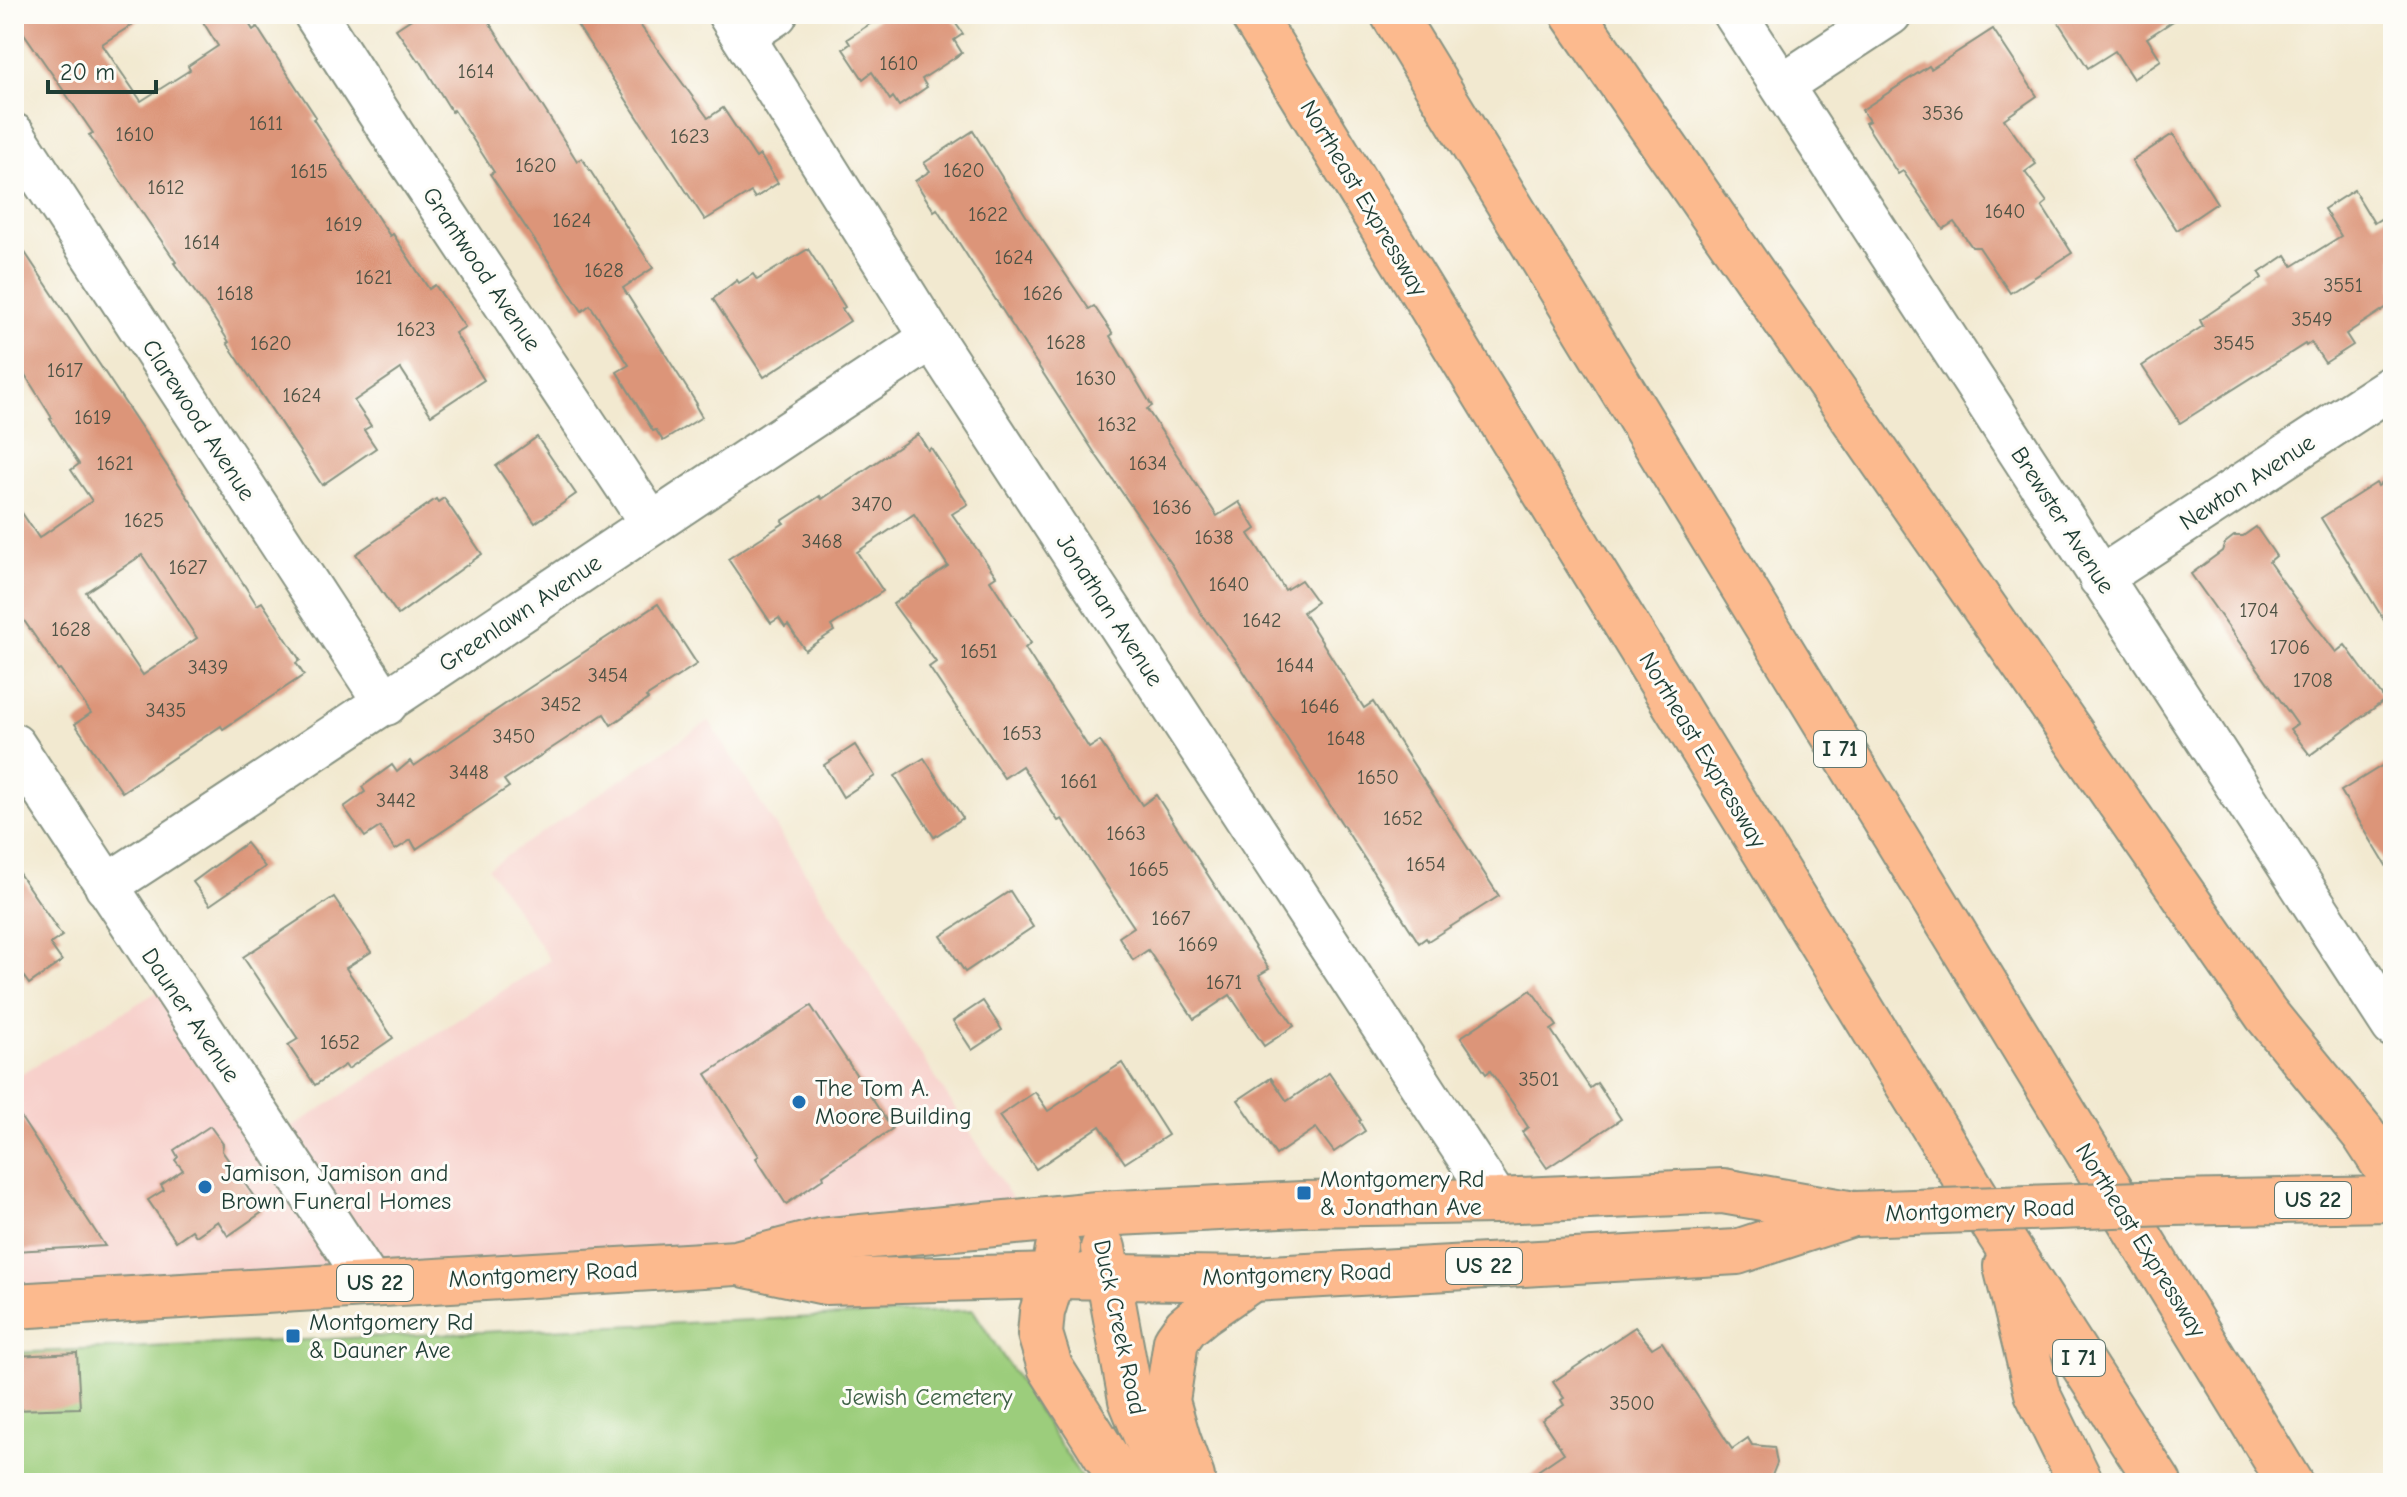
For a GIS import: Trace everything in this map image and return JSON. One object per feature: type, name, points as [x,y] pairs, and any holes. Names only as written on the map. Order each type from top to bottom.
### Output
[{"type":"main road","name":"Northeast Expressway","points":[[1252,14],[1998,1232],[2159,1483]]},
{"type":"main road","name":"Northeast Expressway","points":[[1393,14],[2290,1483]]},
{"type":"main road","points":[[1573,14],[2266,1014],[2363,1133],[2393,1179]]},
{"type":"main road","name":"Montgomery Road","points":[[14,1306],[736,1263],[820,1241],[1080,1216],[1302,1204],[1497,1201],[1723,1191],[1854,1214],[2233,1201],[2393,1199]]},
{"type":"main road","name":"Montgomery Road","points":[[736,1263],[825,1282],[1053,1276],[1252,1279],[1737,1252],[1854,1214]]},
{"type":"main road","name":"Duck Creek Road","points":[[1080,1216],[1053,1276],[1042,1312],[1040,1334],[1050,1367],[1123,1483]]},
{"type":"main road","name":"Duck Creek Road","points":[[1080,1216],[1107,1276],[1131,1400],[1165,1483]]},
{"type":"main road","points":[[1998,1232],[2037,1393],[2081,1483]]},
{"type":"main road","points":[[1195,1483],[1167,1401],[1172,1354],[1176,1341],[1186,1327],[1252,1279]]},
{"type":"street","name":"Grantwood Avenue","points":[[315,14],[651,523]]},
{"type":"street","name":"Brewster Avenue","points":[[1735,14],[2393,1026]]},
{"type":"street","points":[[1782,85],[1890,14]]},
{"type":"street","name":"Jonathan Avenue","points":[[749,21],[932,338],[1497,1201]]},
{"type":"street","name":"Clarewood Avenue","points":[[14,135],[386,704]]},
{"type":"street","name":"Greenlawn Avenue","points":[[106,886],[386,704],[651,523],[932,338]]},
{"type":"street","name":"Newton Avenue","points":[[2100,578],[2393,386]]},
{"type":"street","name":"Dauner Avenue","points":[[14,745],[370,1284]]},
{"type":"shaded area","points":[[709,721],[1026,1220],[14,1306],[14,1078],[170,984],[274,1139],[550,960],[488,868]]},
{"type":"green space","name":"Jewish Cemetery","points":[[973,1310],[1085,1483],[14,1483],[14,1353]]},
{"type":"building","points":[[14,14],[149,14],[102,44],[141,101],[190,70],[188,66],[218,46],[198,14],[243,14],[253,30],[257,27],[390,236],[393,234],[429,289],[435,285],[465,327],[455,333],[484,380],[431,415],[401,369],[354,401],[371,426],[364,430],[376,448],[322,485],[89,135],[93,133],[14,19]]},
{"type":"building","points":[[419,14],[484,14],[577,161],[582,158],[653,268],[623,288],[697,404],[702,417],[663,441],[656,430],[653,431],[617,372],[629,365],[590,305],[582,311],[490,174],[494,172],[454,110],[452,112],[420,60],[396,29]]},
{"type":"building","points":[[570,14],[632,14],[708,118],[723,108],[756,158],[760,155],[778,183],[755,198],[751,192],[705,220]]},
{"type":"building","points":[[885,14],[949,14],[963,34],[954,40],[962,53],[922,79],[927,87],[899,106],[893,97],[890,100],[872,72],[863,79],[843,49],[850,44],[847,39]]},
{"type":"building","points":[[2053,14],[2184,14],[2147,38],[2161,60],[2133,79],[2115,51],[2088,68]]},
{"type":"building","points":[[1993,29],[2037,96],[2004,119],[2036,164],[2025,172],[2047,202],[2042,206],[2072,253],[2010,293],[1979,247],[1972,247],[1954,222],[1943,229],[1903,171],[1898,174],[1865,123],[1869,121],[1862,110]]},
{"type":"building","points":[[973,131],[1089,309],[1094,306],[1113,334],[1110,336],[1152,406],[1147,409],[1217,516],[1239,502],[1256,529],[1249,534],[1285,590],[1301,580],[1317,602],[1303,612],[1364,708],[1373,702],[1499,896],[1428,941],[1426,938],[1419,943],[1237,661],[1207,623],[1173,566],[1096,455],[937,209],[934,211],[915,181],[930,171],[924,163]]},
{"type":"building","points":[[2173,134],[2217,203],[2177,230],[2132,161]]},
{"type":"building","points":[[2354,190],[2374,223],[2393,211],[2393,303],[2346,334],[2353,345],[2325,363],[2311,342],[2305,344],[2180,423],[2142,366],[2203,326],[2200,320],[2262,278],[2259,273],[2286,255],[2293,266],[2341,236],[2324,209]]},
{"type":"building","points":[[14,236],[257,605],[262,602],[300,660],[296,663],[304,675],[122,792],[75,724],[91,713],[14,606],[14,501],[39,538],[92,501],[71,470],[79,464],[14,357]],"holes":[[[142,555],[197,638],[143,675],[86,592]]]},
{"type":"building","points":[[808,249],[845,307],[842,309],[850,321],[764,377],[713,299],[737,280],[739,283],[753,274],[757,280]]},
{"type":"building","points":[[918,434],[928,450],[931,448],[968,504],[952,514],[996,576],[990,580],[1031,643],[1025,648],[1089,748],[1100,741],[1142,805],[1156,795],[1269,969],[1259,975],[1294,1026],[1264,1046],[1230,995],[1194,1019],[1148,950],[1133,960],[1119,937],[1134,927],[1062,819],[1058,821],[1022,766],[1004,778],[929,667],[936,662],[893,604],[948,566],[914,514],[857,552],[883,591],[831,626],[834,631],[805,650],[788,625],[785,627],[779,618],[771,623],[728,559]]},
{"type":"building","points":[[537,437],[576,494],[535,523],[496,466]]},
{"type":"building","points":[[2393,476],[2393,635],[2321,518],[2376,483],[2378,486]]},
{"type":"building","points":[[444,498],[482,554],[398,615],[356,554],[436,499],[438,502]]},
{"type":"building","points":[[2256,527],[2276,556],[2269,562],[2304,611],[2336,652],[2345,645],[2385,700],[2310,755],[2290,729],[2297,724],[2191,574],[2222,551],[2225,543],[2234,536],[2243,536]]},
{"type":"building","points":[[658,604],[697,664],[646,697],[648,699],[611,725],[604,714],[552,748],[504,780],[509,787],[416,849],[411,840],[395,850],[380,827],[365,837],[344,807],[365,792],[362,787],[392,765],[397,772],[410,761],[414,766]]},
{"type":"building","points":[[855,745],[875,776],[843,797],[824,765]]},
{"type":"building","points":[[924,758],[963,818],[934,837],[895,776]]},
{"type":"building","points":[[2393,759],[2393,877],[2341,791]]},
{"type":"building","points":[[246,843],[265,867],[210,905],[193,882]]},
{"type":"building","points":[[14,866],[62,936],[50,944],[62,961],[29,984],[14,963]]},
{"type":"building","points":[[1010,891],[1033,927],[965,972],[941,936]]},
{"type":"building","points":[[334,897],[371,952],[346,968],[393,1038],[348,1069],[345,1065],[315,1085],[288,1045],[298,1039],[243,957]]},
{"type":"building","points":[[1531,990],[1557,1026],[1551,1030],[1590,1088],[1597,1083],[1621,1119],[1547,1168],[1522,1132],[1528,1127],[1514,1105],[1490,1071],[1486,1074],[1461,1037]]},
{"type":"building","points":[[983,1001],[1002,1030],[972,1050],[953,1021]]},
{"type":"building","name":"The Tom A. Moore Building","points":[[811,1006],[892,1129],[786,1204],[706,1074]]},
{"type":"building","points":[[1122,1063],[1168,1135],[1125,1163],[1100,1126],[1036,1169],[999,1116],[1035,1092],[1048,1111]]},
{"type":"building","points":[[1329,1073],[1361,1120],[1365,1131],[1334,1152],[1316,1128],[1276,1155],[1238,1100],[1271,1078],[1287,1101]]},
{"type":"building","points":[[14,1107],[105,1246],[14,1251]]},
{"type":"building","name":"Jamison, Jamison and Brown Funeral Homes","points":[[210,1126],[223,1144],[222,1151],[264,1211],[228,1236],[218,1221],[196,1236],[192,1230],[176,1241],[148,1200],[164,1190],[161,1185],[183,1170],[175,1160],[178,1157],[174,1150]]},
{"type":"building","points":[[1635,1327],[1652,1348],[1662,1342],[1732,1449],[1748,1438],[1752,1445],[1774,1447],[1777,1463],[1769,1483],[1520,1483],[1564,1453],[1542,1420],[1564,1405],[1561,1400],[1564,1398],[1553,1382]]},
{"type":"building","points":[[77,1353],[80,1408],[14,1410],[14,1356]]},
{"type":"place","name":"The Tom A. Moore Building","points":[[799,1102]]},
{"type":"place","name":"Jamison, Jamison and Brown Funeral Homes","points":[[205,1187]]},
{"type":"place","name":"Montgomery Rd & Jonathan Ave","points":[[1304,1193]]},
{"type":"place","name":"Montgomery Rd & Dauner Ave","points":[[293,1336]]}]
